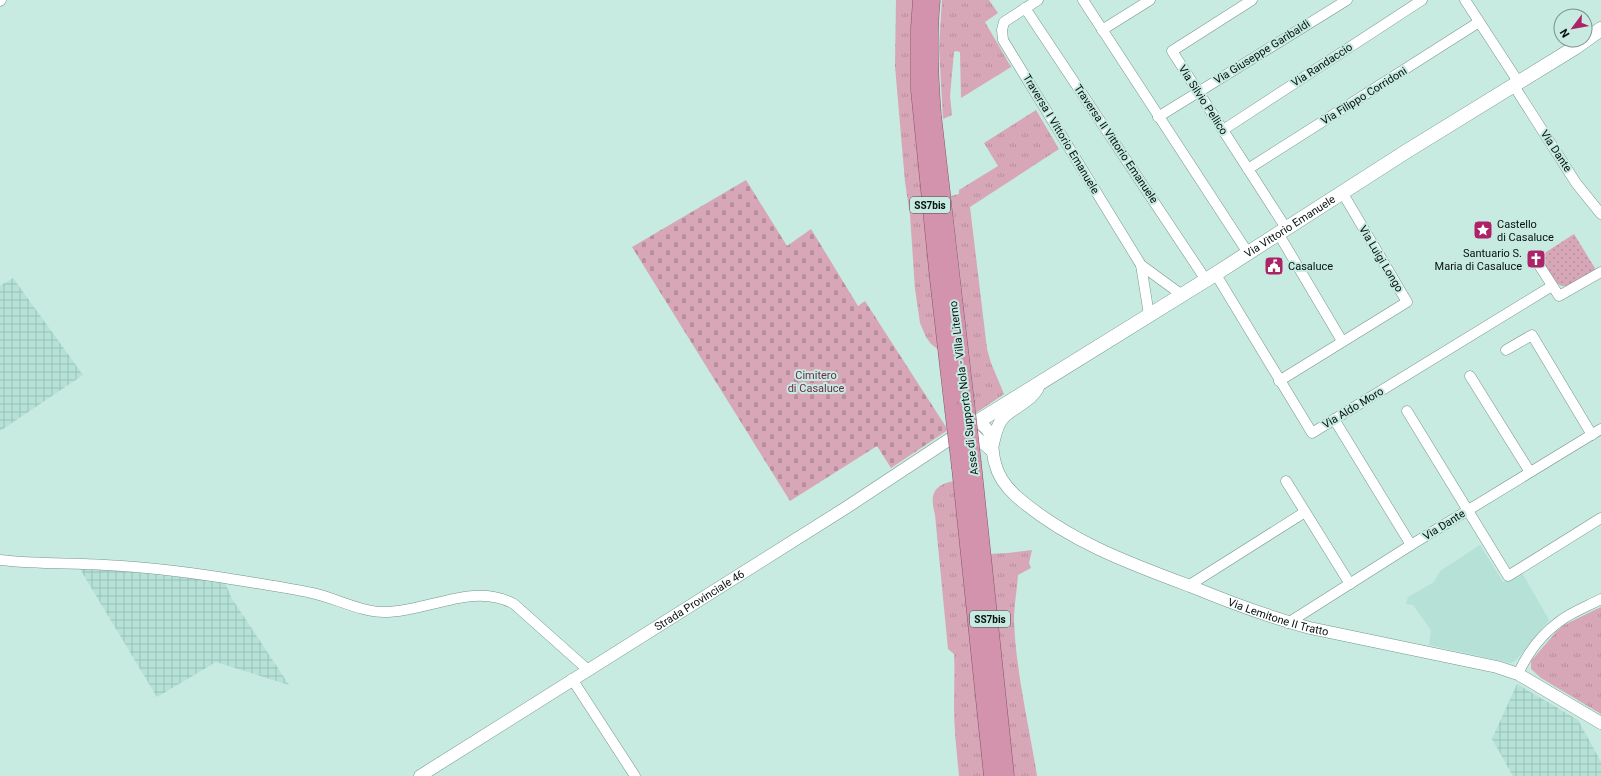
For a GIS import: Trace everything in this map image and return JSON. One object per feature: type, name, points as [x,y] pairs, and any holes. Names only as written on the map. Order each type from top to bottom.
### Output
[{"type":"highway","name":"Asse di Supporto Nola - Villa Literno","points":[[921,0],[918,28],[919,90],[938,279],[960,405]]},
{"type":"highway","name":"Asse di Supporto Nola - Villa Literno","points":[[932,0],[930,21],[930,69],[933,115],[960,405],[1006,776]]},
{"type":"highway","name":"Asse di Supporto Nola - Villa Literno","points":[[967,466],[992,776]]},
{"type":"main road","name":"Via Vittorio Emanuele","points":[[977,422],[1211,277],[1342,192],[1576,47],[1601,29]]},
{"type":"street","points":[[1025,8],[1038,0]]},
{"type":"street","points":[[1083,0],[1248,253]]},
{"type":"street","points":[[1102,30],[1150,0]]},
{"type":"street","name":"Via Silvio Pellico","points":[[1252,0],[1172,51],[1248,169],[1342,341]]},
{"type":"street","name":"Via Giuseppe Garibaldi","points":[[1158,117],[1346,0]]},
{"type":"street","name":"Via Randaccio","points":[[1223,130],[1422,0]]},
{"type":"street","name":"Via Dante","points":[[1465,0],[1576,183],[1601,214]]},
{"type":"street","name":"Traversa I Vittorio Emanuele","points":[[1025,8],[1004,22],[1002,30],[1004,40],[1141,264],[1150,315]]},
{"type":"street","name":"Traversa II Vittorio Emanuele","points":[[1025,8],[1211,277]]},
{"type":"street","name":"Via Filippo Corridoni","points":[[1248,169],[1479,22]]},
{"type":"street","name":"Via Luigi Longo","points":[[1342,192],[1407,302],[1342,341]]},
{"type":"street","name":"Traversa I Vittorio Emanuele","points":[[1141,264],[1182,295]]},
{"type":"street","points":[[1539,264],[1559,296],[1601,272]]},
{"type":"street","name":"Via Aldo Moro","points":[[1211,277],[1312,433],[1552,286]]},
{"type":"street","points":[[1506,350],[1532,335],[1592,435]]},
{"type":"street","points":[[1279,381],[1342,341]]},
{"type":"street","points":[[1470,376],[1530,472]]},
{"type":"street","points":[[948,441],[963,437],[975,436],[992,451],[996,432],[1003,418],[1030,397],[1038,389],[1040,383]]},
{"type":"street","points":[[1407,411],[1508,576],[1601,518]]},
{"type":"street","points":[[1334,419],[1411,545]]},
{"type":"street","name":"Strada Provinciale 46","points":[[420,776],[587,669],[844,508],[977,422]]},
{"type":"street","name":"Via Lemitone II Tratto","points":[[977,422],[980,434],[992,451],[995,464],[1005,484],[1027,504],[1056,525],[1100,550],[1138,567],[1260,614],[1288,623],[1496,667],[1518,674],[1601,723]]},
{"type":"street","name":"Via Dante","points":[[1288,623],[1467,510],[1601,429]]},
{"type":"street","points":[[1286,481],[1350,584]]},
{"type":"street","points":[[1188,586],[1306,512]]},
{"type":"street","points":[[0,560],[158,569],[224,578],[313,593],[356,607],[386,612],[412,610],[443,601],[480,595],[499,597],[514,604],[587,669]]},
{"type":"street","points":[[1518,674],[1524,661],[1536,645],[1555,626],[1566,617],[1601,599]]},
{"type":"street","points":[[572,679],[635,776]]},
{"type":"shaded area","points":[[13,278],[83,375],[0,431],[0,286]]},
{"type":"shaded area","points":[[1480,545],[1503,582],[1521,571],[1549,620],[1516,660],[1511,663],[1429,645],[1431,630],[1413,605],[1406,604],[1408,597],[1434,582],[1440,571]]},
{"type":"shaded area","points":[[80,569],[122,571],[225,582],[231,597],[289,685],[216,662],[157,697]]},
{"type":"shaded area","points":[[1517,684],[1578,720],[1601,762],[1601,776],[1513,776],[1492,739]]},
{"type":"green space","points":[[896,0],[914,0],[940,351],[931,344],[926,337],[920,323],[915,289],[910,215],[905,182],[895,66]]},
{"type":"green space","points":[[942,0],[989,0],[998,13],[985,22],[1011,67],[961,98],[960,52],[954,52],[950,96],[952,115],[943,119],[939,47]]},
{"type":"green space","points":[[1036,110],[1059,149],[970,207],[987,349],[991,363],[1004,394],[976,413],[951,196],[959,194],[959,190],[998,166],[984,143]]},
{"type":"green space","name":"Cimitero di Casaluce","points":[[746,180],[787,246],[811,229],[858,306],[865,301],[948,430],[891,468],[877,446],[790,501],[632,247]]},
{"type":"green space","points":[[1574,234],[1596,270],[1574,283],[1567,286],[1562,286],[1553,278],[1540,256]]},
{"type":"green space","points":[[953,481],[985,776],[959,776],[954,716],[954,654],[948,649],[935,515],[933,508],[934,492],[946,483]]},
{"type":"green space","points":[[1032,550],[1029,563],[1031,568],[1018,575],[1014,621],[1017,660],[1037,776],[1013,776],[989,554]]},
{"type":"green space","points":[[1601,607],[1601,714],[1541,678],[1531,669],[1531,661],[1564,625]]},
{"type":"place","name":"Castello di Casaluce","points":[[1483,230]]},
{"type":"place","name":"Santuario S. Maria di Casaluce","points":[[1536,259]]},
{"type":"place","name":"Casaluce","points":[[1274,266]]}]
